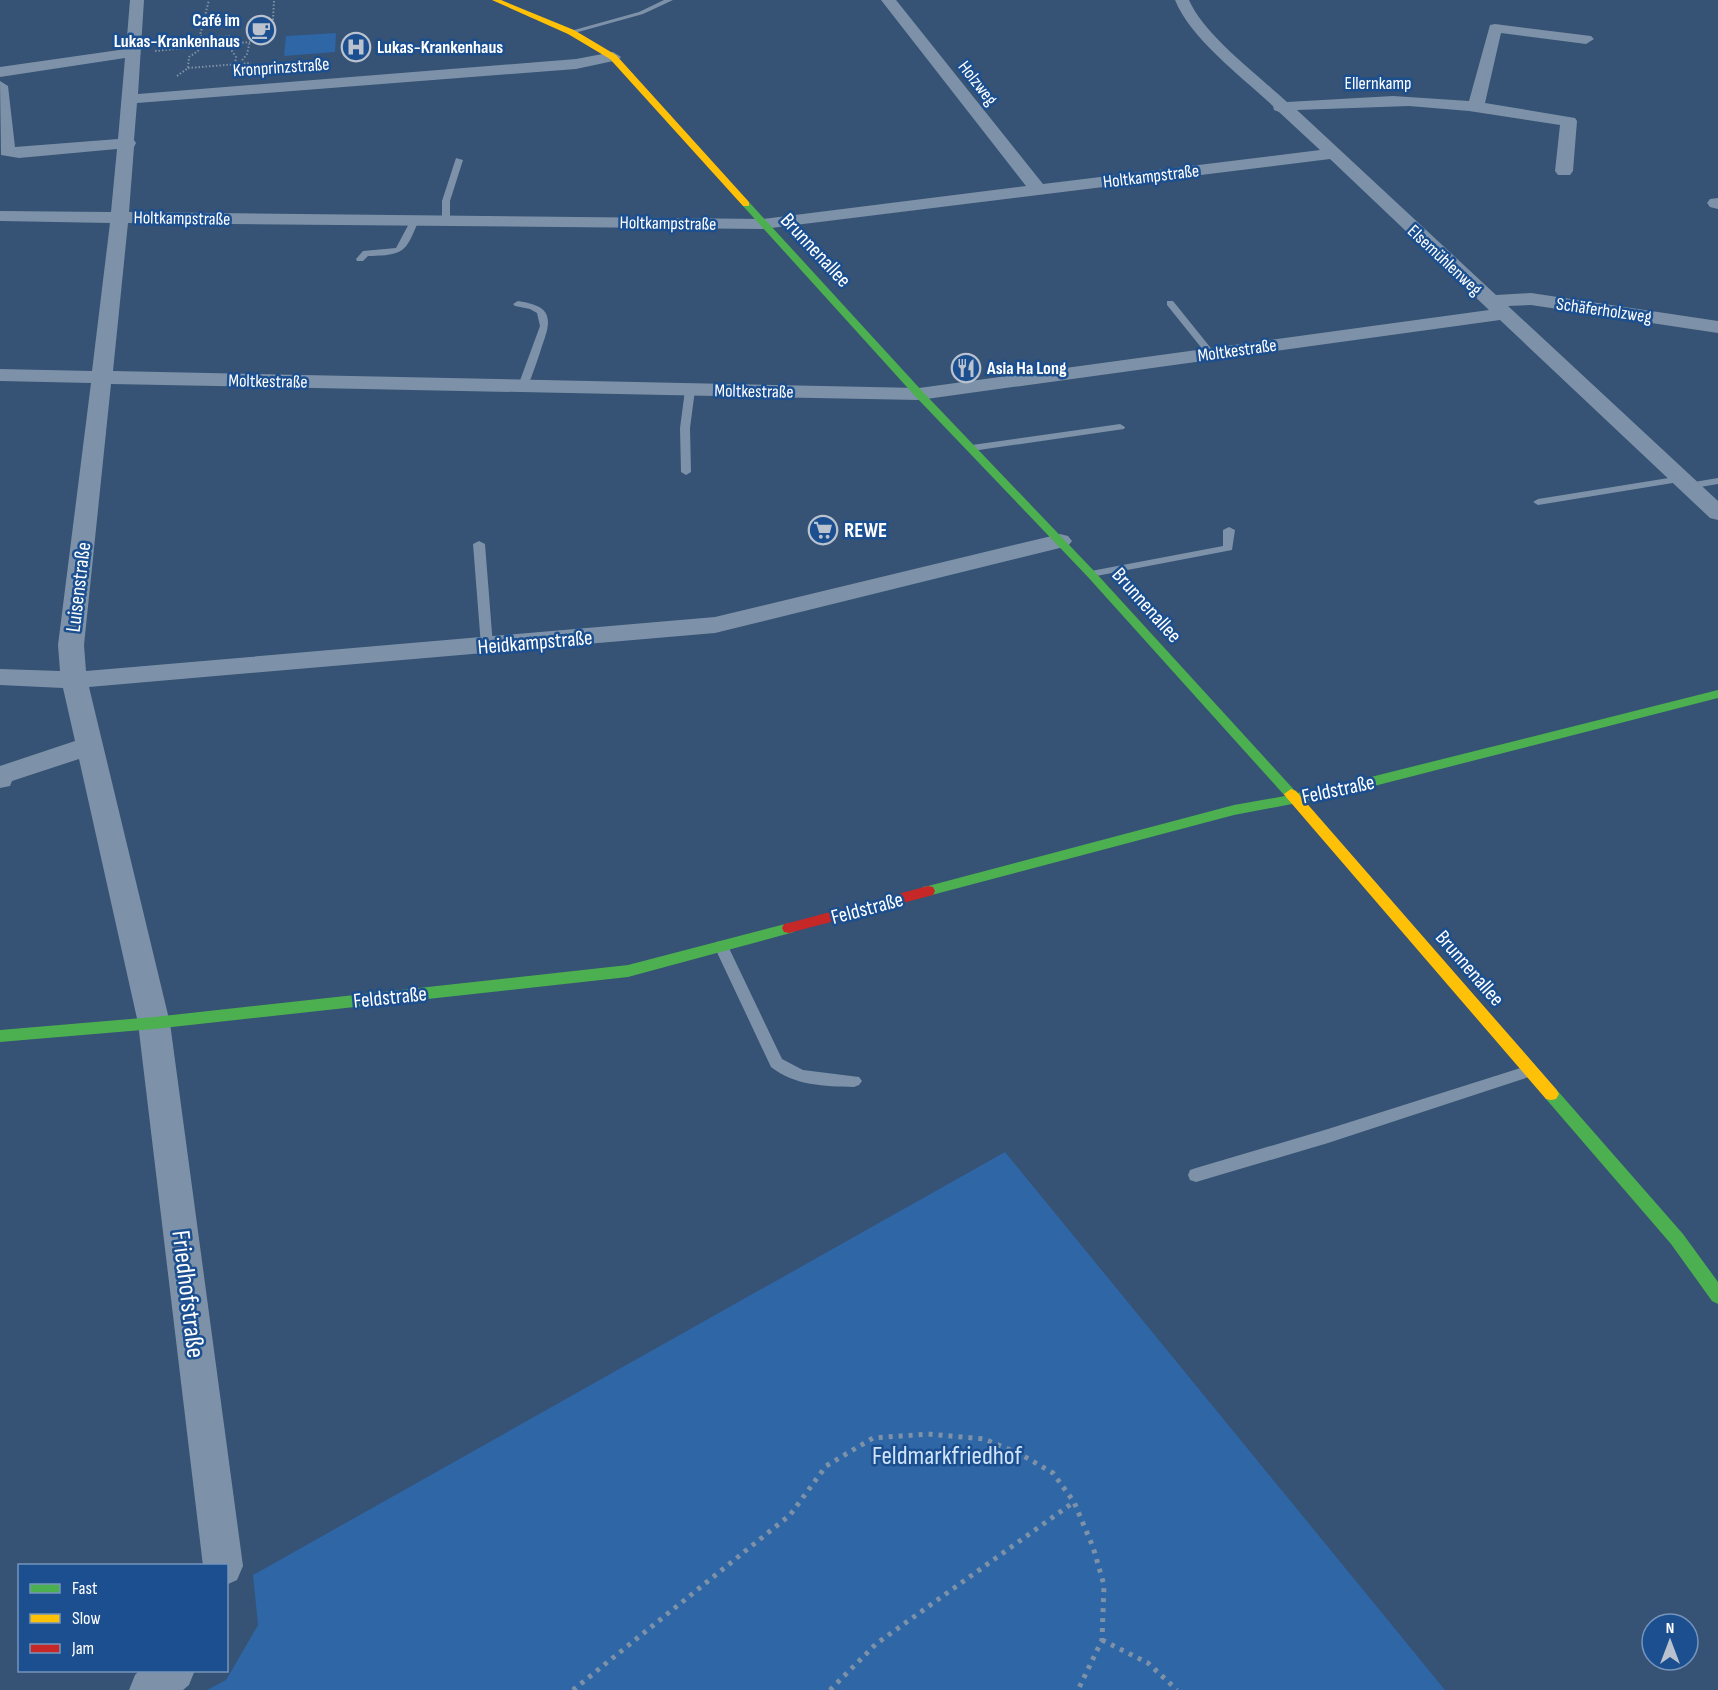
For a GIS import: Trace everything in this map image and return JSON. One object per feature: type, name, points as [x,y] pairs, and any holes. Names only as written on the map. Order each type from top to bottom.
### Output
[{"type":"street","name":"Luisenstraße","points":[[137,0],[128,143],[71,645],[74,680],[154,1023]]},
{"type":"street","name":"Brunnenallee","points":[[495,0],[571,32],[613,57],[919,394],[1091,574],[1295,798],[1677,1239],[1718,1296]]},
{"type":"street","name":"Holzweg","points":[[888,0],[1038,190]]},
{"type":"street","name":"Elsemühlenweg","points":[[1182,0],[1187,12],[1201,30],[1718,513]]},
{"type":"street","points":[[1476,107],[1495,28],[1586,39]]},
{"type":"street","points":[[0,72],[134,53]]},
{"type":"street","name":"Kronprinzstraße","points":[[131,99],[576,64],[613,57]]},
{"type":"street","points":[[0,86],[7,151],[19,153],[128,143]]},
{"type":"street","name":"Ellernkamp","points":[[1281,106],[1410,101],[1476,107],[1569,121],[1564,171]]},
{"type":"street","name":"Holtkampstraße","points":[[0,216],[763,224],[1332,154]]},
{"type":"street","name":"Schäferholzweg","points":[[1496,307],[1531,299],[1718,327]]},
{"type":"street","name":"Moltkestraße","points":[[0,375],[919,394],[1211,354],[1496,307]]},
{"type":"street","name":"Heidkampstraße","points":[[0,677],[74,680],[715,625],[1060,541]]},
{"type":"street","name":"Feldstraße","points":[[0,1036],[154,1023],[628,971],[1234,810],[1350,788],[1718,694]]},
{"type":"street","points":[[0,778],[2,775],[90,746]]},
{"type":"street","name":"Friedhofstraße","points":[[154,1023],[223,1564]]},
{"type":"street","points":[[150,1690],[173,1672]]},
{"type":"lane","points":[[571,32],[641,14],[670,0]]},
{"type":"lane","points":[[446,220],[446,201],[459,160]]},
{"type":"lane","points":[[360,259],[366,253],[394,253],[402,250],[415,220]]},
{"type":"lane","points":[[1170,303],[1211,354]]},
{"type":"lane","points":[[518,304],[535,306],[545,317],[545,326],[523,386]]},
{"type":"lane","points":[[686,472],[686,428],[690,390]]},
{"type":"lane","points":[[972,448],[1120,427]]},
{"type":"lane","points":[[1538,502],[1685,483],[1718,481]]},
{"type":"lane","points":[[1091,574],[1228,548],[1228,530]]},
{"type":"lane","points":[[479,544],[487,646]]},
{"type":"lane","points":[[721,946],[776,1063],[785,1072],[802,1077],[854,1081]]},
{"type":"lane","points":[[1196,1175],[1328,1136],[1532,1070]]},
{"type":"path","points":[[204,38],[200,35],[209,0]]},
{"type":"path","points":[[273,20],[274,0]]},
{"type":"path","points":[[204,38],[230,36],[233,38],[232,51],[236,57],[231,91]]},
{"type":"path","points":[[188,68],[189,57],[202,45],[204,38]]},
{"type":"path","points":[[134,53],[250,41],[247,54],[240,64]]},
{"type":"path","points":[[173,78],[188,68],[251,63]]},
{"type":"path","points":[[573,1690],[790,1515],[826,1466],[873,1438],[928,1434],[984,1439],[1020,1454],[1053,1473],[1074,1502],[1093,1547],[1104,1586],[1102,1640],[1078,1690]]},
{"type":"path","points":[[830,1690],[876,1644],[1074,1502]]},
{"type":"path","points":[[1102,1640],[1148,1663],[1177,1690]]},
{"type":"green space","points":[[336,33],[335,52],[284,56],[286,36]]},
{"type":"green space","name":"Feldmarkfriedhof","points":[[1005,1152],[1445,1690],[207,1690],[226,1680],[258,1625],[253,1575]]},
{"type":"traffic: fast","points":[[746,204],[919,394],[1091,574],[1291,794]]},
{"type":"traffic: fast","points":[[928,891],[1234,810],[1339,790],[1718,694]]},
{"type":"traffic: fast","points":[[0,1036],[154,1023],[628,971],[789,928]]},
{"type":"traffic: fast","points":[[1551,1094],[1677,1239],[1718,1296]]},
{"type":"traffic: slow","points":[[495,0],[571,32],[613,57],[746,204]]},
{"type":"traffic: slow","points":[[1291,794],[1551,1094]]},
{"type":"traffic: jam","points":[[789,928],[928,891]]},
{"type":"place","name":"Café im Lukas-Krankenhaus","points":[[261,30]]},
{"type":"place","name":"Lukas-Krankenhaus","points":[[356,47]]},
{"type":"place","name":"Asia Ha Long","points":[[966,368]]},
{"type":"place","name":"REWE","points":[[823,530]]}]
